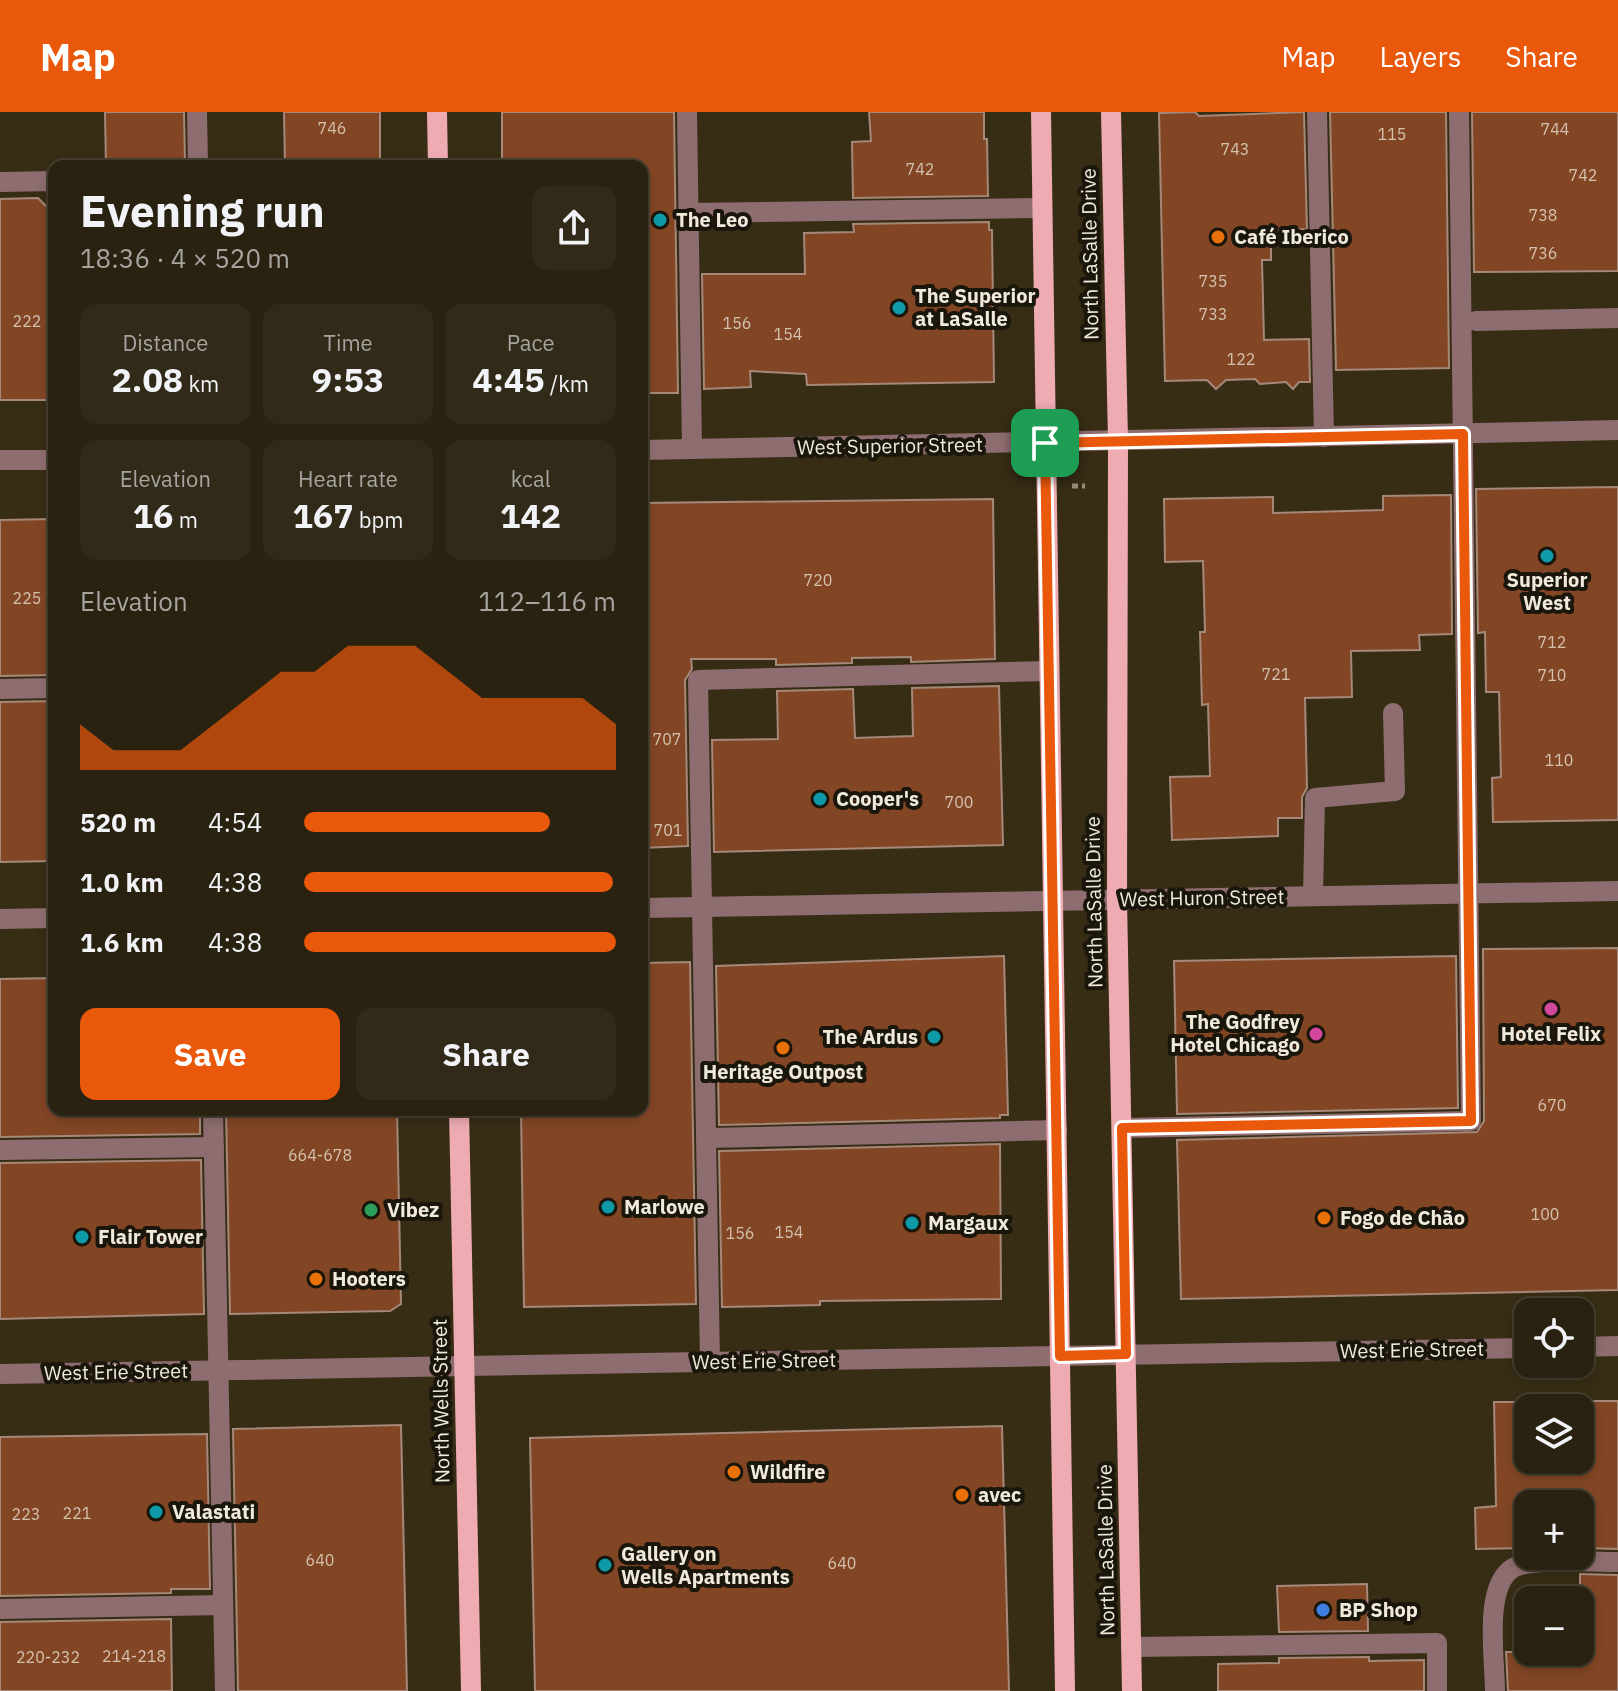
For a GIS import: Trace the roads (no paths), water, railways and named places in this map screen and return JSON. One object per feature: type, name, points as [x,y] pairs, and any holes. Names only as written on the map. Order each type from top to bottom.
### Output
[{"type":"main road","points":[[437,112],[438,160]]},
{"type":"main road","name":"North LaSalle Drive","points":[[1041,112],[1065,1691]]},
{"type":"main road","name":"North LaSalle Drive","points":[[1111,112],[1118,441],[1117,899],[1132,1691]]},
{"type":"main road","name":"North Wells Street","points":[[459,1116],[471,1691]]},
{"type":"street","points":[[197,112],[198,160]]},
{"type":"street","points":[[687,112],[692,449]]},
{"type":"street","points":[[1317,112],[1324,437]]},
{"type":"street","points":[[1122,1128],[1471,1121],[1459,112]]},
{"type":"street","points":[[0,182],[48,181]]},
{"type":"street","points":[[689,213],[1042,208]]},
{"type":"street","points":[[1476,321],[1618,318]]},
{"type":"street","name":"West Superior Street","points":[[648,450],[1618,430]]},
{"type":"street","points":[[0,460],[48,460]]},
{"type":"street","points":[[710,1362],[698,680],[1049,671]]},
{"type":"street","points":[[0,689],[48,688]]},
{"type":"street","points":[[1313,896],[1315,798],[1395,791],[1393,713]]},
{"type":"street","name":"West Huron Street","points":[[648,908],[1618,891]]},
{"type":"street","points":[[0,919],[48,918]]},
{"type":"street","points":[[213,1116],[225,1691]]},
{"type":"street","points":[[707,1138],[1057,1130]]},
{"type":"street","points":[[0,1150],[214,1147]]},
{"type":"street","points":[[1594,1347],[1618,1346]]},
{"type":"street","name":"West Erie Street","points":[[0,1374],[1514,1348]]},
{"type":"street","points":[[1495,1691],[1494,1599],[1502,1577],[1515,1566],[1618,1562]]},
{"type":"street","points":[[0,1609],[223,1605]]},
{"type":"street","points":[[1131,1647],[1437,1643],[1437,1691]]},
{"type":"place","name":"The Leo","points":[[660,220]]},
{"type":"place","name":"Café Iberico","points":[[1218,237]]},
{"type":"place","name":"The Superior at LaSalle","points":[[899,308]]},
{"type":"place","name":"Superior West","points":[[1547,556]]},
{"type":"place","name":"Cooper's","points":[[820,799]]},
{"type":"place","name":"Hotel Felix","points":[[1551,1009]]},
{"type":"place","name":"The Godfrey Hotel Chicago","points":[[1316,1034]]},
{"type":"place","name":"The Ardus","points":[[934,1037]]},
{"type":"place","name":"Heritage Outpost","points":[[783,1048]]},
{"type":"place","name":"Marlowe","points":[[608,1207]]},
{"type":"place","name":"Vibez","points":[[371,1210]]},
{"type":"place","name":"Fogo de Chão","points":[[1324,1218]]},
{"type":"place","name":"Margaux","points":[[912,1223]]},
{"type":"place","name":"Flair Tower","points":[[82,1237]]},
{"type":"place","name":"Hooters","points":[[316,1279]]},
{"type":"place","name":"Wildfire","points":[[734,1472]]},
{"type":"place","name":"avec","points":[[962,1495]]},
{"type":"place","name":"Valastati","points":[[156,1512]]},
{"type":"place","name":"Gallery on Wells Apartments","points":[[605,1565]]},
{"type":"place","name":"BP Shop","points":[[1323,1610]]}]
